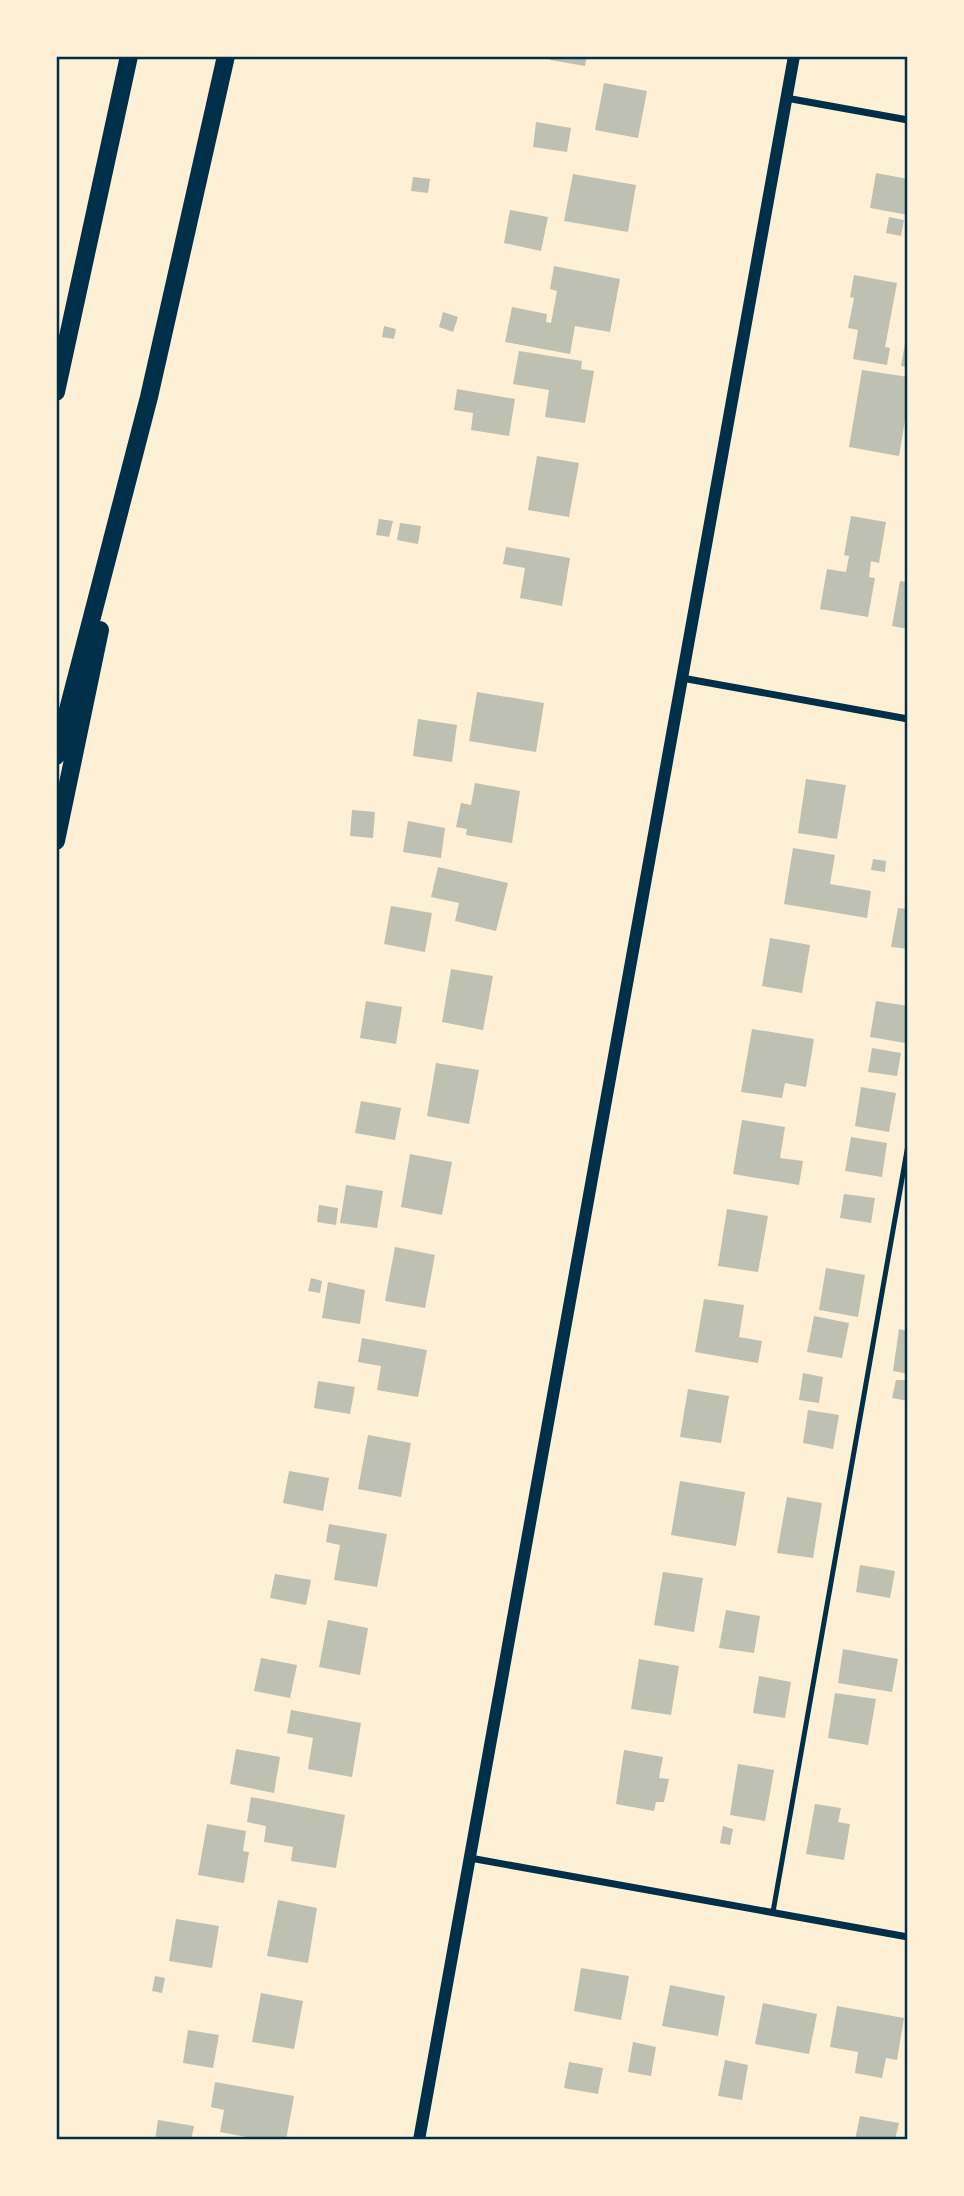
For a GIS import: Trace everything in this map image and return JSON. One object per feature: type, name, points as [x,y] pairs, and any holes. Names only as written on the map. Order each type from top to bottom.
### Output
[{"type":"main road","points":[[56,393],[129,56]]},
{"type":"main road","points":[[56,841],[149,397],[226,56]]},
{"type":"main road","points":[[56,756],[149,397]]},
{"type":"street","points":[[419,2140],[793,56]]},
{"type":"street","points":[[786,99],[908,120]]},
{"type":"street","points":[[682,678],[908,719]]},
{"type":"street","points":[[470,1858],[908,1937]]},
{"type":"lane","points":[[773,1912],[908,1145]]},
{"type":"building","points":[[551,56],[587,56],[585,66],[550,60]]},
{"type":"building","points":[[604,83],[647,91],[638,138],[595,130]]},
{"type":"building","points":[[536,122],[571,128],[567,152],[533,147]]},
{"type":"building","points":[[876,173],[908,179],[908,215],[870,208]]},
{"type":"building","points":[[573,174],[636,185],[628,232],[564,221]]},
{"type":"building","points":[[413,177],[430,179],[428,193],[411,191]]},
{"type":"building","points":[[510,210],[548,217],[541,251],[504,243]]},
{"type":"building","points":[[889,217],[904,220],[901,236],[886,233]]},
{"type":"building","points":[[554,266],[620,279],[610,332],[575,326],[570,354],[505,342],[512,307],[547,314],[546,322],[551,323],[557,291],[550,289]]},
{"type":"building","points":[[854,275],[897,283],[885,347],[890,348],[887,365],[853,359],[858,330],[848,328],[854,298],[850,297]]},
{"type":"building","points":[[443,312],[458,317],[453,332],[439,327]]},
{"type":"building","points":[[384,326],[396,329],[394,339],[382,337]]},
{"type":"building","points":[[908,332],[908,367],[901,366]]},
{"type":"building","points":[[519,351],[582,361],[581,369],[594,371],[585,423],[545,417],[549,390],[513,384]]},
{"type":"building","points":[[862,370],[908,377],[908,403],[899,456],[849,447]]},
{"type":"building","points":[[457,389],[515,399],[509,436],[471,430],[473,413],[454,410]]},
{"type":"building","points":[[537,456],[579,463],[569,517],[528,510]]},
{"type":"building","points":[[851,516],[886,522],[879,563],[871,561],[869,577],[875,578],[868,617],[820,609],[827,569],[846,572],[849,556],[844,555]]},
{"type":"building","points":[[379,519],[393,521],[389,537],[376,535]]},
{"type":"building","points":[[400,523],[421,526],[418,544],[397,540]]},
{"type":"building","points":[[506,547],[570,558],[562,606],[520,598],[525,568],[503,564]]},
{"type":"building","points":[[900,581],[908,582],[908,629],[892,626]]},
{"type":"building","points":[[477,692],[544,703],[536,752],[469,741]]},
{"type":"building","points":[[418,719],[457,725],[452,762],[413,756]]},
{"type":"building","points":[[806,779],[846,785],[837,839],[798,833]]},
{"type":"building","points":[[475,783],[520,791],[512,843],[466,835],[467,829],[456,827],[461,803],[471,805]]},
{"type":"building","points":[[352,810],[375,812],[373,838],[350,836]]},
{"type":"building","points":[[408,821],[445,828],[441,858],[403,852]]},
{"type":"building","points":[[793,848],[835,855],[830,884],[871,891],[867,918],[784,904]]},
{"type":"building","points":[[873,859],[886,861],[885,872],[871,870]]},
{"type":"building","points":[[438,867],[508,883],[496,931],[455,921],[459,903],[431,897]]},
{"type":"building","points":[[391,906],[432,913],[425,952],[384,944]]},
{"type":"building","points":[[898,908],[908,909],[908,949],[891,947]]},
{"type":"building","points":[[770,938],[810,945],[802,993],[762,986]]},
{"type":"building","points":[[451,969],[493,976],[483,1030],[442,1022]]},
{"type":"building","points":[[366,1001],[402,1007],[396,1044],[360,1038]]},
{"type":"building","points":[[876,1001],[908,1006],[905,1043],[870,1037]]},
{"type":"building","points":[[752,1029],[814,1039],[806,1087],[785,1083],[782,1098],[741,1092]]},
{"type":"building","points":[[872,1048],[901,1053],[897,1076],[868,1072]]},
{"type":"building","points":[[436,1063],[479,1070],[469,1124],[427,1116]]},
{"type":"building","points":[[861,1087],[896,1093],[889,1132],[855,1126]]},
{"type":"building","points":[[361,1101],[401,1108],[395,1140],[355,1133]]},
{"type":"building","points":[[742,1120],[785,1127],[780,1158],[803,1161],[799,1185],[733,1174]]},
{"type":"building","points":[[851,1137],[887,1143],[882,1177],[845,1171]]},
{"type":"building","points":[[410,1154],[452,1162],[442,1215],[401,1207]]},
{"type":"building","points":[[346,1185],[383,1191],[377,1228],[340,1223]]},
{"type":"building","points":[[844,1194],[875,1198],[871,1223],[840,1218]]},
{"type":"building","points":[[319,1205],[338,1208],[336,1225],[317,1222]]},
{"type":"building","points":[[727,1209],[768,1216],[758,1272],[718,1266]]},
{"type":"building","points":[[395,1247],[435,1255],[425,1308],[385,1301]]},
{"type":"building","points":[[826,1268],[865,1275],[858,1317],[819,1310]]},
{"type":"building","points":[[311,1278],[322,1281],[320,1293],[308,1291]]},
{"type":"building","points":[[328,1282],[365,1290],[360,1324],[322,1318]]},
{"type":"building","points":[[704,1299],[744,1305],[739,1337],[762,1341],[758,1363],[695,1352]]},
{"type":"building","points":[[814,1316],[849,1323],[842,1358],[807,1352]]},
{"type":"building","points":[[899,1329],[908,1331],[908,1374],[893,1371]]},
{"type":"building","points":[[362,1338],[427,1350],[418,1397],[377,1390],[381,1366],[358,1362]]},
{"type":"building","points":[[803,1373],[823,1377],[819,1403],[799,1400]]},
{"type":"building","points":[[896,1380],[908,1380],[908,1401],[892,1398]]},
{"type":"building","points":[[318,1381],[355,1387],[350,1414],[314,1408]]},
{"type":"building","points":[[688,1389],[729,1396],[721,1443],[680,1437]]},
{"type":"building","points":[[808,1410],[839,1415],[833,1449],[803,1443]]},
{"type":"building","points":[[368,1435],[411,1443],[401,1497],[358,1489]]},
{"type":"building","points":[[289,1471],[329,1478],[323,1511],[283,1503]]},
{"type":"building","points":[[680,1481],[745,1492],[736,1546],[671,1535]]},
{"type":"building","points":[[787,1497],[822,1503],[813,1558],[777,1553]]},
{"type":"building","points":[[329,1524],[387,1534],[377,1587],[334,1580],[340,1545],[326,1542]]},
{"type":"building","points":[[860,1565],[895,1571],[890,1598],[856,1592]]},
{"type":"building","points":[[663,1572],[703,1578],[694,1632],[654,1625]]},
{"type":"building","points":[[275,1574],[311,1580],[306,1605],[270,1598]]},
{"type":"building","points":[[726,1610],[760,1616],[754,1653],[719,1648]]},
{"type":"building","points":[[328,1620],[368,1628],[360,1675],[319,1667]]},
{"type":"building","points":[[843,1649],[898,1659],[892,1692],[838,1683]]},
{"type":"building","points":[[261,1658],[297,1665],[290,1698],[254,1691]]},
{"type":"building","points":[[639,1659],[679,1666],[671,1715],[631,1709]]},
{"type":"building","points":[[759,1676],[791,1682],[785,1718],[753,1713]]},
{"type":"building","points":[[835,1693],[876,1699],[868,1745],[828,1738]]},
{"type":"building","points":[[291,1710],[361,1723],[352,1777],[308,1769],[313,1738],[287,1733]]},
{"type":"building","points":[[236,1749],[280,1757],[274,1793],[230,1784]]},
{"type":"building","points":[[624,1750],[663,1757],[659,1778],[669,1779],[664,1802],[656,1802],[654,1811],[616,1804]]},
{"type":"building","points":[[738,1764],[774,1770],[765,1821],[730,1815]]},
{"type":"building","points":[[251,1797],[345,1815],[336,1868],[291,1861],[293,1847],[264,1842],[266,1826],[247,1822]]},
{"type":"building","points":[[815,1804],[841,1808],[838,1822],[850,1824],[844,1860],[806,1854]]},
{"type":"building","points":[[207,1824],[246,1831],[243,1851],[249,1852],[244,1883],[198,1875]]},
{"type":"building","points":[[723,1826],[733,1829],[730,1845],[720,1843]]},
{"type":"building","points":[[278,1900],[317,1908],[308,1963],[267,1956]]},
{"type":"building","points":[[176,1919],[219,1926],[212,1968],[169,1961]]},
{"type":"building","points":[[581,1968],[629,1976],[621,2020],[574,2011]]},
{"type":"building","points":[[155,1976],[165,1978],[162,1993],[152,1991]]},
{"type":"building","points":[[670,1985],[725,1996],[718,2036],[662,2026]]},
{"type":"building","points":[[261,1993],[303,2001],[294,2049],[252,2042]]},
{"type":"building","points":[[763,2003],[817,2014],[809,2054],[755,2044]]},
{"type":"building","points":[[837,2006],[904,2018],[897,2060],[886,2058],[882,2078],[855,2073],[858,2052],[830,2047]]},
{"type":"building","points":[[188,2030],[219,2035],[213,2068],[183,2063]]},
{"type":"building","points":[[633,2042],[656,2047],[651,2076],[628,2072]]},
{"type":"building","points":[[725,2060],[748,2065],[742,2100],[718,2096]]},
{"type":"building","points":[[569,2062],[603,2068],[598,2094],[564,2088]]},
{"type":"building","points":[[215,2082],[294,2096],[286,2140],[262,2140],[220,2132],[224,2110],[211,2107]]},
{"type":"building","points":[[860,2116],[899,2123],[895,2140],[855,2140]]},
{"type":"building","points":[[158,2120],[194,2126],[191,2140],[155,2140]]}]
